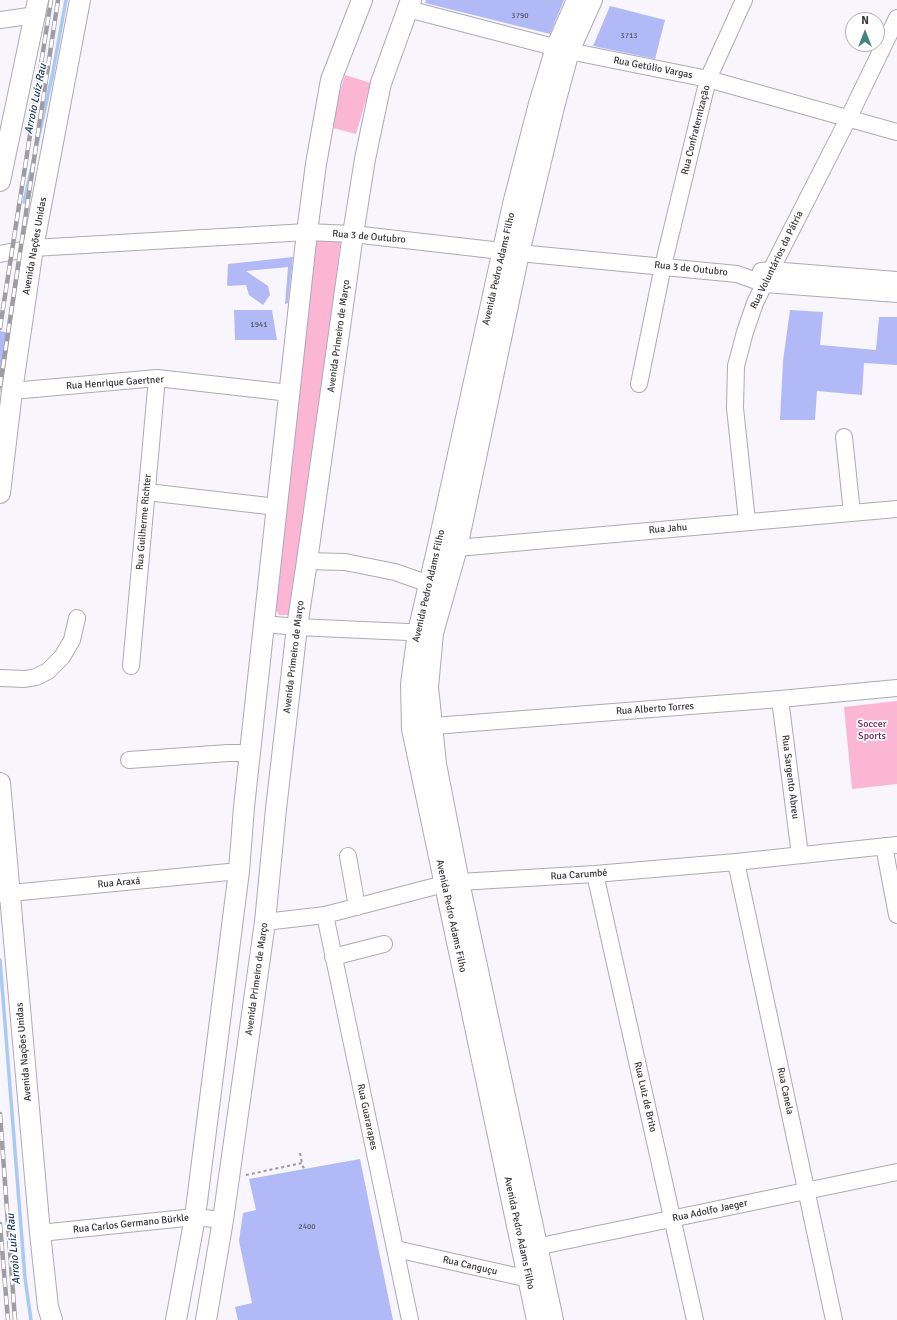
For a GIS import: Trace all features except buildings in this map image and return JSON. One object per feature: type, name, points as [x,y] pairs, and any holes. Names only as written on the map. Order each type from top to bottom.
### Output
[{"type":"main road","name":"Avenida Nações Unidas","points":[[0,493],[12,391],[33,248],[80,0]]},
{"type":"main road","points":[[176,1320],[195,1217],[239,871],[244,807],[307,232],[316,164],[331,80],[362,0]]},
{"type":"main road","name":"Avenida Pedro Adams Filho","points":[[537,1320],[536,1278],[451,883],[421,727],[428,687],[425,632],[448,547],[511,252],[562,49],[577,0]]},
{"type":"main road","name":"Avenida Pedro Adams Filho","points":[[562,49],[592,0]]},
{"type":"main road","name":"Avenida Primeiro de Março","points":[[206,1320],[223,1220],[258,976],[297,628],[308,560],[353,234],[365,159],[381,84],[409,4]]},
{"type":"main road","points":[[0,181],[37,8]]},
{"type":"main road","name":"Avenida Nações Unidas","points":[[0,783],[5,894],[48,1307],[52,1320]]},
{"type":"main road","points":[[244,807],[276,809]]},
{"type":"main road","points":[[234,902],[241,911],[249,917],[265,922]]},
{"type":"main road","points":[[226,973],[258,976]]},
{"type":"main road","name":"Avenida Pedro Adams Filho","points":[[536,1278],[553,1320]]},
{"type":"street","name":"Rua Confraternização","points":[[639,384],[663,266],[708,78],[744,0]]},
{"type":"street","name":"Rua Getúlio Vargas","points":[[409,4],[562,49],[708,78],[897,132]]},
{"type":"street","points":[[0,20],[37,8]]},
{"type":"street","name":"Rua Voluntários da Pátria","points":[[747,521],[735,408],[736,366],[745,332],[755,303],[897,18]]},
{"type":"street","name":"Rua 3 de Outubro","points":[[0,254],[33,248],[307,232],[353,234],[511,252],[768,277],[897,294]]},
{"type":"street","name":"Rua 3 de Outubro","points":[[768,277],[897,280]]},
{"type":"street","name":"Rua Henrique Gaertner","points":[[12,391],[157,378],[290,393]]},
{"type":"street","name":"Rua Guilherme Richter","points":[[131,666],[157,378]]},
{"type":"street","points":[[844,437],[852,513]]},
{"type":"street","points":[[147,492],[277,507]]},
{"type":"street","name":"Rua Jahu","points":[[448,547],[897,509]]},
{"type":"street","points":[[308,560],[345,562],[395,572],[437,586]]},
{"type":"street","points":[[0,678],[25,679],[36,677],[48,671],[62,657],[72,640],[77,618]]},
{"type":"street","points":[[264,624],[297,628],[425,632]]},
{"type":"street","name":"Rua Alberto Torres","points":[[421,727],[780,699],[897,688]]},
{"type":"street","name":"Rua Sargento Abreu","points":[[780,699],[800,855]]},
{"type":"street","points":[[129,760],[228,753],[250,753]]},
{"type":"street","points":[[890,845],[897,915]]},
{"type":"street","name":"Rua Carumbé","points":[[265,922],[325,915],[451,883],[595,874],[736,862],[890,845]]},
{"type":"street","points":[[348,856],[357,906]]},
{"type":"street","name":"Rua Canela","points":[[736,862],[834,1320]]},
{"type":"street","name":"Rua Araxá","points":[[5,894],[239,871]]},
{"type":"street","name":"Rua Luiz de Brito","points":[[595,874],[695,1320]]},
{"type":"street","name":"Rua Guararapes","points":[[325,915],[410,1320]]},
{"type":"street","points":[[333,957],[384,944]]},
{"type":"street","name":"Rua Adolfo Jaeger","points":[[530,1248],[897,1172]]},
{"type":"street","name":"Rua Carlos Germano Bürkle","points":[[40,1232],[195,1217],[223,1220]]},
{"type":"street","name":"Rua Canguçu","points":[[396,1250],[536,1278]]},
{"type":"path","points":[[300,1153],[304,1169]]},
{"type":"path","points":[[229,1179],[302,1163]]},
{"type":"green space","points":[[345,75],[371,83],[356,134],[329,127]]},
{"type":"green space","points":[[312,238],[341,239],[295,609],[290,615],[279,615],[276,610]]},
{"type":"green space","name":"Soccer Sports","points":[[897,701],[897,784],[852,789],[844,707]]},
{"type":"waterway","name":"Arroio Luiz Rau","points":[[24,202],[52,77],[66,0]]},
{"type":"waterway","name":"Arroio Luiz Rau","points":[[0,960],[25,1278],[31,1320]]},
{"type":"railway","points":[[0,328],[51,0]]},
{"type":"railway","points":[[0,386],[58,0]]},
{"type":"railway","points":[[0,1114],[15,1320]]},
{"type":"railway","points":[[0,1224],[8,1320]]}]
